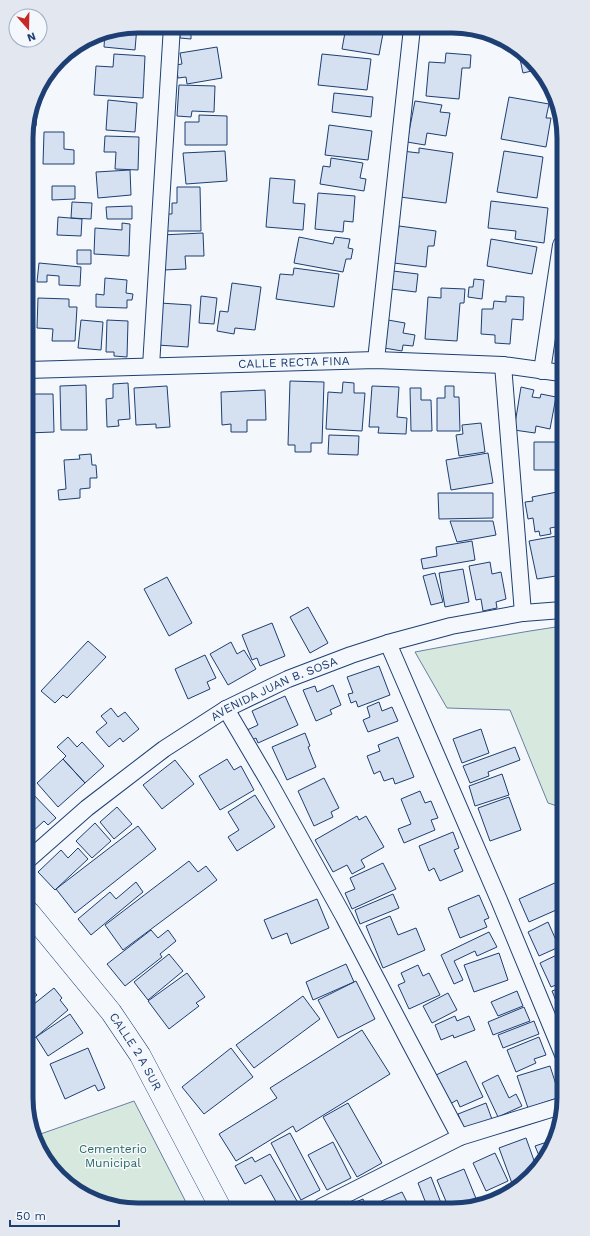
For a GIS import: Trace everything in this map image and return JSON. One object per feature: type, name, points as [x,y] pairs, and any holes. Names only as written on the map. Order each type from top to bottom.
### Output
[{"type":"main road","name":"CALLE 2 A SUR","points":[[33,917],[111,1012],[140,1055],[218,1203]]},
{"type":"street","points":[[151,366],[172,33]]},
{"type":"street","points":[[376,360],[411,33]]},
{"type":"street","points":[[542,371],[557,272]]},
{"type":"street","name":"CALLE RECTA FINA","points":[[33,370],[376,360],[503,365],[557,373]]},
{"type":"street","points":[[503,365],[523,613]]},
{"type":"street","name":"AVENIDA JUAN B. SOSA","points":[[33,855],[87,808],[164,749],[226,709],[288,679],[351,655],[451,626],[523,613],[557,610]]},
{"type":"street","points":[[388,644],[499,900],[557,1040]]},
{"type":"street","points":[[226,709],[270,782],[344,917],[460,1137]]},
{"type":"street","points":[[329,1203],[460,1137],[557,1107]]},
{"type":"green space","points":[[557,627],[557,806],[548,803],[510,710],[447,708],[415,652]]},
{"type":"green space","name":"Cementerio Municipal","points":[[134,1101],[186,1203],[124,1202],[91,1192],[69,1177],[55,1162],[47,1151],[40,1134]]},
{"type":"building","points":[[136,33],[135,50],[104,47],[105,39],[117,35]]},
{"type":"building","points":[[180,33],[206,33],[191,34],[191,39],[180,38]]},
{"type":"building","points":[[345,33],[383,33],[379,55],[342,49]]},
{"type":"building","points":[[448,33],[459,33],[470,35],[470,36]]},
{"type":"building","points":[[217,47],[222,78],[187,84],[186,77],[178,78],[176,65],[182,64],[180,53]]},
{"type":"building","points":[[446,53],[471,55],[470,68],[462,68],[459,99],[426,96],[429,62],[445,63]]},
{"type":"building","points":[[114,54],[145,56],[143,98],[94,95],[96,66],[113,67]]},
{"type":"building","points":[[322,54],[371,59],[367,90],[318,85]]},
{"type":"building","points":[[520,58],[532,71],[523,73]]},
{"type":"building","points":[[179,85],[215,86],[214,112],[192,111],[191,117],[177,116]]},
{"type":"building","points":[[334,93],[373,97],[371,117],[332,112]]},
{"type":"building","points":[[509,97],[549,104],[546,118],[551,118],[546,147],[501,139]]},
{"type":"building","points":[[108,100],[137,103],[135,132],[106,130]]},
{"type":"building","points":[[415,101],[442,105],[440,112],[450,113],[446,136],[427,133],[425,145],[407,142]]},
{"type":"building","points":[[37,114],[36,126],[34,126]]},
{"type":"building","points":[[199,115],[227,116],[227,145],[185,145],[185,122],[199,122]]},
{"type":"building","points":[[329,125],[372,131],[368,160],[325,155]]},
{"type":"building","points":[[44,132],[64,132],[64,149],[74,150],[74,164],[43,164]]},
{"type":"building","points":[[105,136],[139,137],[138,170],[115,169],[116,152],[104,152]]},
{"type":"building","points":[[419,148],[453,153],[446,203],[400,197],[402,151],[419,153]]},
{"type":"building","points":[[225,151],[227,181],[186,184],[183,153]]},
{"type":"building","points":[[504,151],[543,157],[537,198],[497,192]]},
{"type":"building","points":[[331,158],[363,163],[360,178],[366,179],[364,191],[320,184],[323,166],[330,167]]},
{"type":"building","points":[[130,170],[131,195],[98,198],[96,172]]},
{"type":"building","points":[[270,178],[295,180],[293,203],[305,204],[303,230],[266,227]]},
{"type":"building","points":[[52,186],[75,186],[75,199],[52,200]]},
{"type":"building","points":[[177,187],[200,187],[201,231],[166,231],[166,214],[172,214],[172,203],[177,203]]},
{"type":"building","points":[[318,193],[355,196],[353,222],[344,221],[343,232],[315,229]]},
{"type":"building","points":[[491,201],[548,208],[544,243],[515,239],[516,231],[488,228]]},
{"type":"building","points":[[72,202],[92,203],[91,219],[71,218]]},
{"type":"building","points":[[132,206],[132,219],[107,219],[106,207]]},
{"type":"building","points":[[58,217],[82,219],[81,236],[57,235]]},
{"type":"building","points":[[122,223],[130,224],[129,256],[94,254],[95,228],[122,230]]},
{"type":"building","points":[[399,226],[436,231],[434,246],[428,246],[426,267],[394,263]]},
{"type":"building","points":[[203,233],[204,256],[185,256],[186,269],[163,270],[161,235]]},
{"type":"building","points":[[299,237],[333,244],[335,237],[350,239],[348,248],[353,249],[351,259],[346,259],[343,272],[294,263]]},
{"type":"building","points":[[491,239],[537,247],[532,274],[487,266]]},
{"type":"building","points":[[77,250],[91,250],[91,264],[77,264]]},
{"type":"building","points":[[39,263],[81,267],[80,286],[59,285],[59,276],[47,275],[47,282],[37,282]]},
{"type":"building","points":[[294,268],[339,274],[334,307],[276,299],[280,274],[293,275]]},
{"type":"building","points":[[393,271],[418,274],[416,292],[391,289]]},
{"type":"building","points":[[105,278],[127,280],[126,293],[133,294],[132,300],[127,300],[127,308],[96,307],[96,294],[104,295]]},
{"type":"building","points":[[474,279],[484,280],[482,299],[468,297],[469,287],[473,287]]},
{"type":"building","points":[[232,283],[261,287],[255,330],[235,328],[234,334],[217,331],[220,311],[228,312]]},
{"type":"building","points":[[441,288],[465,289],[464,303],[460,303],[457,341],[425,339],[428,297],[441,298]]},
{"type":"building","points":[[201,296],[217,298],[214,324],[199,323]]},
{"type":"building","points":[[506,296],[524,297],[523,320],[512,319],[510,344],[495,343],[495,335],[481,334],[482,309],[493,309],[494,301],[506,302]]},
{"type":"building","points":[[38,298],[69,299],[69,307],[77,307],[75,341],[52,341],[53,329],[37,328]]},
{"type":"building","points":[[160,303],[191,305],[188,347],[157,345]]},
{"type":"building","points":[[81,320],[103,322],[101,350],[78,348]]},
{"type":"building","points":[[107,320],[128,321],[127,357],[114,356],[114,352],[106,352]]},
{"type":"building","points":[[388,320],[405,323],[403,333],[415,335],[413,346],[403,345],[402,351],[384,348]]},
{"type":"building","points":[[290,381],[324,382],[322,443],[311,443],[311,452],[295,452],[295,445],[288,445]]},
{"type":"building","points":[[343,382],[354,383],[354,393],[365,393],[362,431],[326,429],[328,392],[342,393]]},
{"type":"building","points":[[128,383],[130,419],[118,420],[119,426],[107,427],[106,399],[113,398],[113,384]]},
{"type":"building","points":[[86,385],[87,430],[61,430],[60,386]]},
{"type":"building","points":[[167,386],[170,427],[156,428],[156,424],[136,425],[134,388]]},
{"type":"building","points":[[372,386],[399,387],[397,417],[407,418],[406,434],[378,433],[379,427],[369,427]]},
{"type":"building","points":[[445,386],[454,386],[454,397],[459,397],[460,431],[437,431],[437,398],[445,398]]},
{"type":"building","points":[[521,387],[534,390],[532,397],[540,398],[541,394],[556,397],[550,429],[536,426],[535,433],[514,430]]},
{"type":"building","points":[[410,388],[421,388],[421,400],[431,400],[432,431],[411,431]]},
{"type":"building","points":[[265,390],[266,420],[247,420],[247,432],[231,432],[231,424],[222,425],[221,392]]},
{"type":"building","points":[[33,394],[53,394],[54,432],[33,433]]},
{"type":"building","points":[[481,423],[485,452],[459,456],[456,435],[463,434],[462,425]]},
{"type":"building","points":[[329,435],[359,436],[358,455],[328,454]]},
{"type":"building","points":[[534,442],[557,442],[557,470],[534,470]]},
{"type":"building","points":[[488,453],[493,483],[451,490],[446,460]]},
{"type":"building","points":[[91,454],[92,465],[96,465],[97,478],[90,478],[90,488],[80,489],[80,498],[59,500],[58,490],[66,489],[64,460],[80,459],[79,455]]},
{"type":"building","points":[[557,492],[557,527],[550,528],[551,534],[540,536],[539,531],[535,532],[533,518],[528,519],[525,502],[533,501],[532,497]]},
{"type":"building","points":[[438,493],[493,493],[493,518],[439,519]]},
{"type":"building","points":[[450,521],[493,521],[496,535],[457,542]]},
{"type":"building","points":[[557,536],[557,576],[537,579],[529,541]]},
{"type":"building","points":[[472,541],[475,560],[423,569],[421,559],[437,556],[436,547]]},
{"type":"building","points":[[490,562],[492,574],[501,572],[506,599],[496,602],[497,608],[483,611],[481,599],[476,600],[469,566]]},
{"type":"building","points":[[463,569],[469,602],[445,607],[439,573]]},
{"type":"building","points":[[435,573],[443,602],[431,605],[423,576]]},
{"type":"building","points":[[167,577],[192,623],[169,636],[144,589]]},
{"type":"building","points":[[308,607],[328,643],[310,653],[290,617]]},
{"type":"building","points":[[272,623],[285,656],[260,666],[257,658],[252,660],[242,635]]},
{"type":"building","points":[[88,641],[106,657],[67,698],[63,695],[55,703],[41,691]]},
{"type":"building","points":[[231,642],[237,654],[244,650],[256,669],[228,685],[210,654]]},
{"type":"building","points":[[205,655],[216,678],[207,682],[210,689],[188,699],[175,669]]},
{"type":"building","points":[[379,666],[390,695],[358,707],[356,701],[351,703],[348,694],[353,693],[347,677]]},
{"type":"building","points":[[333,685],[341,705],[330,710],[332,714],[316,721],[303,690],[315,686],[317,692]]},
{"type":"building","points":[[285,696],[298,725],[258,743],[256,738],[252,740],[247,730],[258,725],[252,711]]},
{"type":"building","points":[[379,702],[382,711],[392,707],[398,721],[368,732],[363,720],[370,717],[367,707]]},
{"type":"building","points":[[111,708],[118,717],[125,712],[139,729],[123,742],[120,738],[109,747],[96,732],[107,723],[101,716]]},
{"type":"building","points":[[481,729],[489,753],[462,763],[453,739]]},
{"type":"building","points":[[305,733],[310,746],[308,747],[316,767],[287,780],[272,747]]},
{"type":"building","points":[[68,737],[77,747],[82,742],[104,766],[85,783],[63,759],[66,756],[57,747]]},
{"type":"building","points":[[398,737],[414,777],[395,784],[393,778],[384,781],[380,771],[374,774],[367,756],[380,751],[378,745]]},
{"type":"building","points":[[515,747],[520,760],[488,772],[489,776],[470,783],[463,766]]},
{"type":"building","points":[[63,759],[85,783],[58,807],[37,783]]},
{"type":"building","points":[[227,759],[234,770],[241,766],[254,790],[220,810],[199,776]]},
{"type":"building","points":[[175,760],[194,784],[162,809],[143,785]]},
{"type":"building","points":[[502,774],[509,795],[475,806],[469,786]]},
{"type":"building","points":[[324,778],[339,808],[331,812],[333,817],[314,826],[298,791]]},
{"type":"building","points":[[420,791],[425,803],[431,801],[438,818],[431,820],[435,830],[404,843],[398,829],[411,824],[401,799]]},
{"type":"building","points":[[33,794],[56,818],[48,825],[44,821],[33,831]]},
{"type":"building","points":[[255,795],[275,827],[237,851],[228,837],[239,830],[228,812]]},
{"type":"building","points":[[509,797],[521,830],[490,841],[478,808]]},
{"type":"building","points":[[117,807],[132,824],[114,839],[100,822]]},
{"type":"building","points":[[357,816],[359,820],[366,816],[384,847],[361,860],[365,867],[352,874],[347,865],[333,872],[315,840]]},
{"type":"building","points":[[95,823],[111,841],[92,858],[76,841]]},
{"type":"building","points":[[138,826],[156,849],[75,913],[56,889]]},
{"type":"building","points":[[453,832],[459,848],[454,850],[463,871],[440,881],[434,868],[429,871],[419,846]]},
{"type":"building","points":[[78,848],[88,859],[55,890],[38,872],[61,850],[68,858]]},
{"type":"building","points":[[189,861],[198,872],[206,866],[217,880],[123,950],[105,925]]},
{"type":"building","points":[[383,863],[396,889],[352,909],[345,893],[355,889],[350,878]]},
{"type":"building","points":[[136,882],[143,892],[91,935],[78,919],[110,892],[116,899]]},
{"type":"building","points":[[557,882],[557,910],[529,922],[519,899]]},
{"type":"building","points":[[393,894],[399,908],[360,924],[355,910]]},
{"type":"building","points":[[479,895],[489,918],[484,920],[487,927],[460,938],[448,908]]},
{"type":"building","points":[[317,899],[329,928],[291,944],[287,933],[272,939],[264,920]]},
{"type":"building","points":[[390,916],[398,935],[416,928],[425,950],[383,968],[366,926]]},
{"type":"building","points":[[548,922],[557,942],[557,948],[539,956],[528,932]]},
{"type":"building","points":[[151,930],[158,938],[168,930],[176,941],[160,954],[162,957],[125,986],[107,964]]},
{"type":"building","points":[[489,932],[497,947],[477,956],[475,951],[454,961],[463,980],[454,984],[441,955]]},
{"type":"building","points":[[499,953],[508,980],[474,992],[464,965]]},
{"type":"building","points":[[169,954],[183,971],[148,1000],[134,982]]},
{"type":"building","points":[[557,955],[557,984],[551,987],[540,963]]},
{"type":"building","points":[[346,964],[354,982],[313,1000],[306,982]]},
{"type":"building","points":[[418,965],[423,976],[429,973],[440,995],[409,1009],[398,985],[405,982],[401,973]]},
{"type":"building","points":[[187,973],[205,997],[196,1003],[199,1006],[169,1029],[148,1001]]},
{"type":"building","points":[[356,981],[375,1019],[338,1038],[318,1000]]},
{"type":"building","points":[[54,988],[62,998],[60,1000],[68,1010],[33,1039],[33,1005]]},
{"type":"building","points":[[557,989],[557,1003],[552,991]]},
{"type":"building","points":[[33,990],[37,995],[33,998]]},
{"type":"building","points":[[517,991],[523,1006],[498,1016],[491,1002]]},
{"type":"building","points":[[448,993],[457,1010],[432,1023],[423,1006]]},
{"type":"building","points":[[303,996],[320,1019],[254,1068],[236,1045]]},
{"type":"building","points":[[524,1007],[530,1021],[493,1035],[488,1022]]},
{"type":"building","points":[[70,1014],[83,1033],[48,1056],[36,1037]]},
{"type":"building","points":[[455,1016],[457,1021],[469,1016],[475,1030],[454,1038],[453,1035],[441,1040],[435,1025]]},
{"type":"building","points":[[534,1021],[539,1034],[503,1048],[498,1035]]},
{"type":"building","points":[[362,1030],[390,1074],[296,1132],[293,1126],[236,1161],[219,1134],[277,1098],[270,1088]]},
{"type":"building","points":[[539,1037],[546,1055],[534,1059],[536,1063],[516,1072],[507,1050]]},
{"type":"building","points":[[88,1048],[105,1088],[98,1091],[95,1085],[65,1099],[50,1064]]},
{"type":"building","points":[[231,1048],[253,1077],[204,1114],[182,1087]]},
{"type":"building","points":[[466,1061],[483,1097],[460,1107],[457,1100],[450,1104],[436,1075]]},
{"type":"building","points":[[550,1066],[557,1088],[557,1098],[528,1108],[517,1076]]},
{"type":"building","points":[[498,1075],[509,1098],[516,1094],[522,1106],[498,1117],[482,1083]]},
{"type":"building","points":[[348,1103],[382,1163],[357,1177],[323,1117]]},
{"type":"building","points":[[486,1103],[493,1122],[465,1133],[458,1114]]},
{"type":"building","points":[[290,1133],[320,1190],[301,1200],[271,1143]]},
{"type":"building","points":[[526,1138],[535,1162],[512,1184],[499,1148]]},
{"type":"building","points":[[333,1142],[351,1178],[327,1190],[308,1155]]},
{"type":"building","points":[[547,1142],[539,1156],[535,1146]]},
{"type":"building","points":[[495,1153],[508,1181],[486,1191],[473,1163]]},
{"type":"building","points":[[270,1154],[297,1201],[293,1203],[277,1203],[261,1175],[245,1184],[235,1166],[252,1157],[255,1162]]},
{"type":"building","points":[[464,1169],[476,1200],[466,1202],[447,1203],[437,1180]]},
{"type":"building","points":[[431,1177],[441,1203],[426,1203],[418,1183]]},
{"type":"building","points":[[402,1192],[408,1203],[377,1203]]},
{"type":"building","points":[[363,1199],[365,1203],[354,1203]]}]
